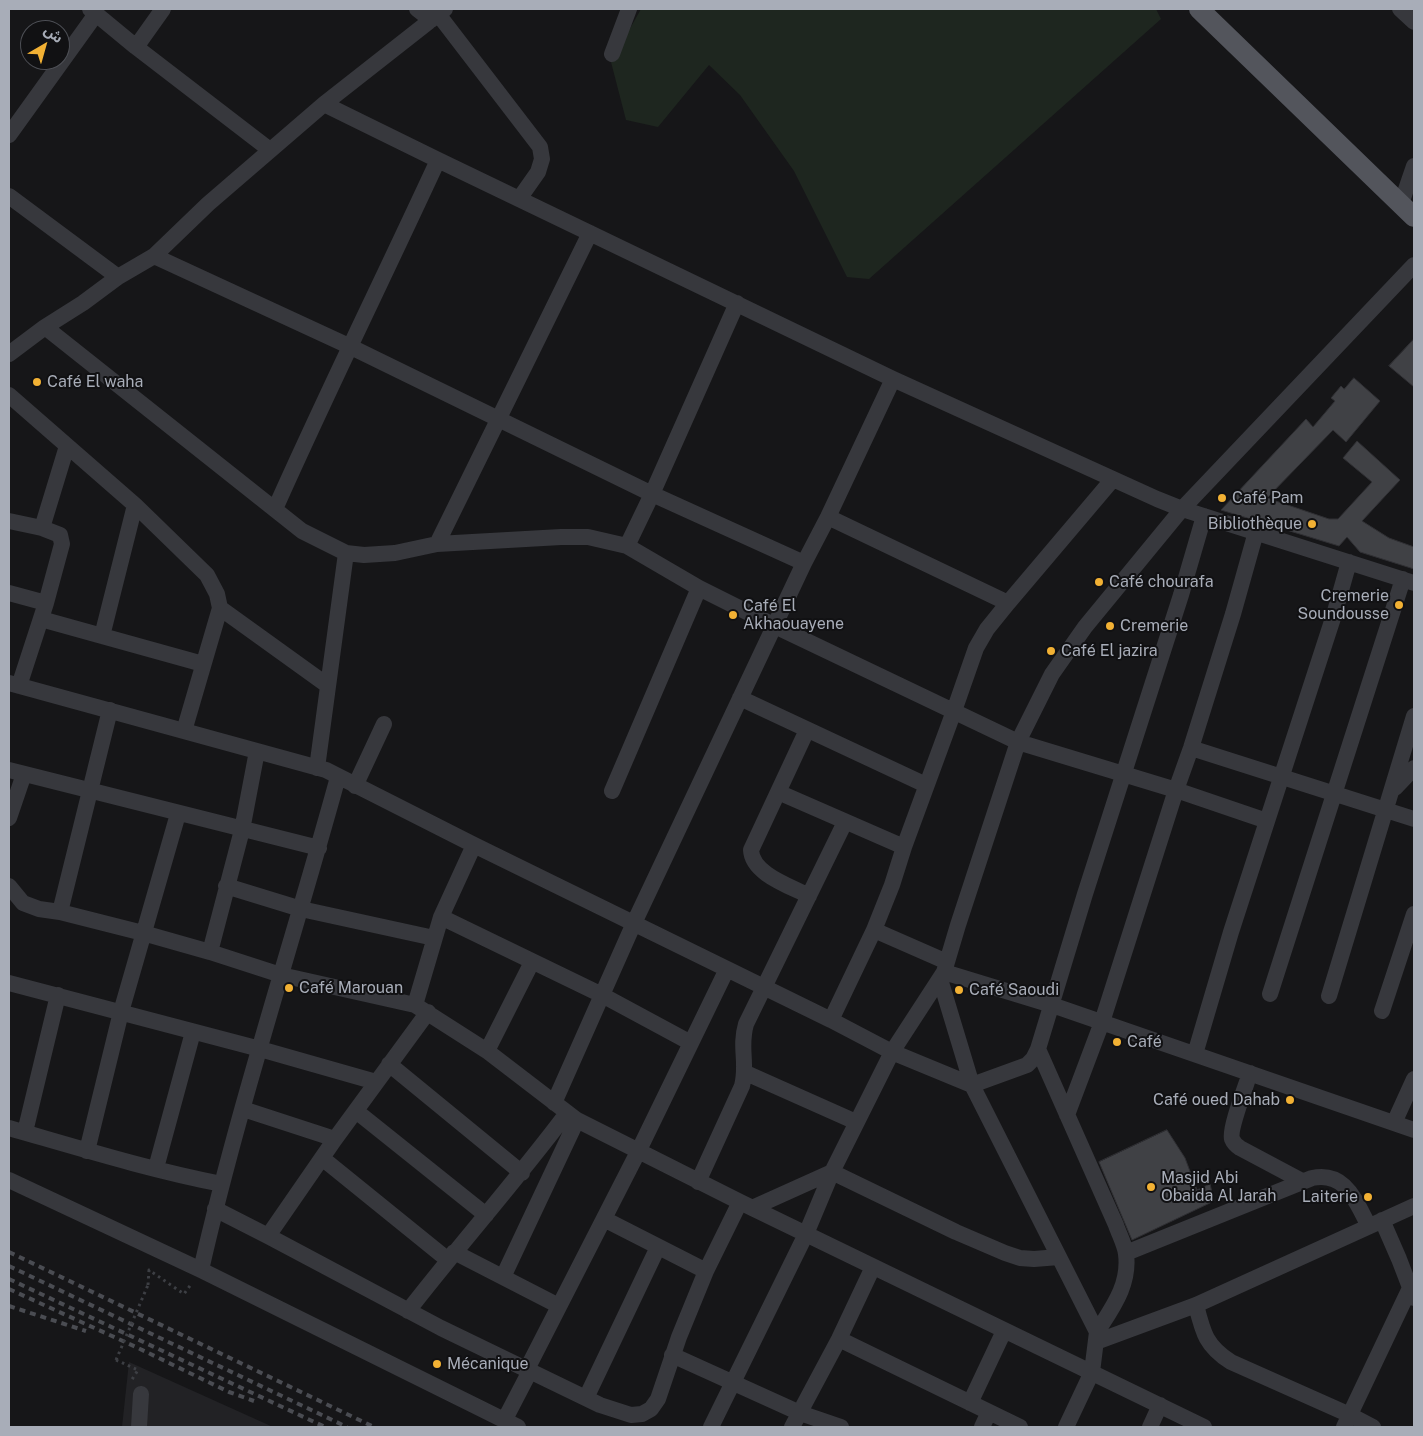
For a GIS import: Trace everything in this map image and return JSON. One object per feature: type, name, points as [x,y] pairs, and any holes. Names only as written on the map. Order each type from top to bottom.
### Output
[{"type":"main road","points":[[1200,9],[1268,77],[1408,210]]},
{"type":"street","points":[[136,48],[163,9]]},
{"type":"street","points":[[417,9],[438,14],[540,147],[542,159],[538,172],[519,199]]},
{"type":"street","points":[[612,54],[629,9]]},
{"type":"street","points":[[1400,9],[1414,22]]},
{"type":"street","points":[[9,135],[93,12],[136,48],[270,150]]},
{"type":"street","points":[[9,354],[118,277],[154,256],[208,204],[270,150],[324,104],[438,14]]},
{"type":"street","points":[[324,104],[892,379],[1113,479],[1182,509],[1409,581],[1333,794],[1270,994]]},
{"type":"street","points":[[275,509],[438,160]]},
{"type":"street","points":[[1408,210],[1414,166]]},
{"type":"street","points":[[9,196],[118,277]]},
{"type":"street","points":[[437,544],[590,233]]},
{"type":"street","points":[[154,256],[351,347],[652,494],[804,563]]},
{"type":"street","points":[[711,1427],[806,1234],[832,1172],[856,1122],[892,1052],[944,971],[1018,742],[1042,693],[1063,657],[1182,509],[1414,265]]},
{"type":"street","points":[[627,546],[737,304]]},
{"type":"street","points":[[45,327],[302,531],[346,553],[364,555],[394,553],[437,544],[561,537],[588,537],[627,546],[699,588],[1018,742],[1176,790],[1267,821]]},
{"type":"street","points":[[554,1103],[634,923],[892,379]]},
{"type":"street","points":[[9,395],[135,505],[207,575],[217,594],[220,608],[184,732]]},
{"type":"street","points":[[42,528],[67,446]]},
{"type":"street","points":[[831,1020],[874,930],[892,885],[976,648],[987,629],[1113,479]]},
{"type":"street","points":[[102,636],[135,505]]},
{"type":"street","points":[[9,521],[42,528],[60,536],[62,544],[41,619],[14,684],[326,770],[892,1052],[972,1085],[1027,1065],[1033,1059],[1038,1049],[1167,640],[1204,516]]},
{"type":"street","points":[[828,517],[1008,604]]},
{"type":"street","points":[[1067,1115],[1102,1022],[1191,748],[1233,614],[1256,532]]},
{"type":"street","points":[[317,768],[346,553]]},
{"type":"street","points":[[1195,1054],[1231,932],[1334,615],[1349,562]]},
{"type":"street","points":[[612,791],[699,588]]},
{"type":"street","points":[[9,592],[46,603]]},
{"type":"street","points":[[220,608],[327,685]]},
{"type":"street","points":[[41,619],[203,664]]},
{"type":"street","points":[[740,698],[926,785]]},
{"type":"street","points":[[60,912],[110,710]]},
{"type":"street","points":[[1329,996],[1414,716]]},
{"type":"street","points":[[355,786],[384,724]]},
{"type":"street","points":[[807,730],[754,841],[751,857],[759,869],[809,896]]},
{"type":"street","points":[[1191,748],[1414,819]]},
{"type":"street","points":[[210,952],[242,830],[258,751]]},
{"type":"street","points":[[1392,792],[1414,768]]},
{"type":"street","points":[[9,818],[16,772],[319,848]]},
{"type":"street","points":[[201,1270],[222,1184],[302,909],[338,777]]},
{"type":"street","points":[[778,792],[904,847]]},
{"type":"street","points":[[86,1151],[121,1012],[178,814]]},
{"type":"street","points":[[698,1182],[738,1097],[746,1073],[742,1047],[746,1024],[846,822]]},
{"type":"street","points":[[268,1236],[389,1064],[421,1008],[434,938],[440,917],[474,845]]},
{"type":"street","points":[[9,886],[23,903],[39,909],[60,912],[144,933],[210,952],[281,976],[421,1008],[487,1050],[572,1117],[698,1182],[1204,1427]]},
{"type":"street","points":[[226,886],[302,909],[434,938]]},
{"type":"street","points":[[1382,1012],[1414,914]]},
{"type":"street","points":[[440,917],[602,995],[691,1044]]},
{"type":"street","points":[[874,930],[944,971],[1052,1005],[1414,1130]]},
{"type":"street","points":[[487,1050],[532,962]]},
{"type":"street","points":[[9,1180],[201,1270],[511,1424],[528,1370],[638,1152],[727,969]]},
{"type":"street","points":[[944,971],[972,1085],[1059,1258],[1096,1337]]},
{"type":"street","points":[[9,983],[260,1049],[376,1082]]},
{"type":"street","points":[[25,1132],[58,995]]},
{"type":"street","points":[[156,1168],[193,1032]]},
{"type":"street","points":[[1038,1049],[1116,1225],[1126,1253],[1126,1275],[1121,1293],[1096,1337],[1092,1372],[1066,1427]]},
{"type":"street","points":[[389,1064],[522,1173]]},
{"type":"street","points":[[746,1073],[856,1122]]},
{"type":"street","points":[[1250,1073],[1233,1126],[1232,1138],[1234,1144],[1302,1182]]},
{"type":"street","points":[[1394,1123],[1414,1079]]},
{"type":"street","points":[[243,1109],[335,1139]]},
{"type":"street","points":[[356,1111],[486,1215]]},
{"type":"street","points":[[408,1311],[451,1256],[572,1117]]},
{"type":"street","points":[[504,1278],[572,1117]]},
{"type":"street","points":[[9,1128],[86,1151],[186,1177],[222,1184]]},
{"type":"street","points":[[322,1158],[451,1256],[504,1278],[559,1306]]},
{"type":"street","points":[[215,1210],[268,1236],[408,1311],[586,1398],[631,1415],[642,1414],[651,1409],[658,1399],[672,1355],[706,1271],[746,1205],[832,1172],[956,1232],[1005,1253],[1020,1258],[1059,1258]]},
{"type":"street","points":[[1126,1253],[1302,1182],[1323,1176],[1334,1178],[1342,1183],[1376,1223],[1413,1292],[1347,1421]]},
{"type":"street","points":[[1096,1337],[1196,1305],[1414,1206]]},
{"type":"street","points":[[604,1219],[706,1271]]},
{"type":"street","points":[[586,1398],[658,1247]]},
{"type":"street","points":[[792,1427],[839,1339],[873,1267]]},
{"type":"street","points":[[1196,1305],[1203,1332],[1210,1345],[1220,1355],[1347,1421],[1373,1427]]},
{"type":"street","points":[[970,1403],[1004,1331]]},
{"type":"street","points":[[839,1339],[1020,1427]]},
{"type":"street","points":[[672,1355],[800,1413],[841,1427]]},
{"type":"street","points":[[135,1389],[139,1427]]},
{"type":"street","points":[[1150,1427],[1160,1405]]},
{"type":"street","points":[[982,1427],[990,1412]]},
{"type":"path","points":[[135,1389],[138,1370],[116,1360],[148,1285],[149,1270],[184,1294]]},
{"type":"shaded area","points":[[641,9],[1156,9],[1161,19],[869,279],[847,277],[794,171],[740,95],[709,65],[658,127],[626,120],[611,62]]},
{"type":"shaded area","points":[[129,1362],[273,1427],[122,1427]]},
{"type":"building","points":[[1414,339],[1414,387],[1389,366]]},
{"type":"building","points":[[1354,378],[1380,401],[1346,442],[1333,430],[1267,498],[1329,519],[1338,519],[1372,482],[1343,458],[1357,441],[1400,480],[1362,521],[1389,538],[1414,547],[1414,569],[1360,552],[1347,537],[1339,546],[1221,510],[1306,419],[1313,427],[1335,401],[1331,398],[1341,386],[1344,389]]},
{"type":"building","name":"Masjid Abi Obaida Al Jarah","points":[[1167,1130],[1185,1158],[1197,1190],[1210,1184],[1214,1201],[1132,1240],[1099,1162]]},
{"type":"railway","points":[[9,1252],[374,1427]]},
{"type":"railway","points":[[9,1266],[347,1427]]},
{"type":"railway","points":[[9,1279],[325,1427]]},
{"type":"railway","points":[[9,1289],[229,1392],[254,1401]]},
{"type":"railway","points":[[9,1306],[86,1331]]},
{"type":"place","name":"Café El waha","points":[[37,382]]},
{"type":"place","name":"Café Pam","points":[[1222,498]]},
{"type":"place","name":"Bibliothèque","points":[[1312,524]]},
{"type":"place","name":"Café chourafa","points":[[1099,582]]},
{"type":"place","name":"Cremerie Soundousse","points":[[1399,605]]},
{"type":"place","name":"Café El Akhaouayene","points":[[733,615]]},
{"type":"place","name":"Cremerie","points":[[1110,626]]},
{"type":"place","name":"Café El jazira","points":[[1051,651]]},
{"type":"place","name":"Café Marouan","points":[[289,988]]},
{"type":"place","name":"Café Saoudi","points":[[959,990]]},
{"type":"place","name":"Café","points":[[1117,1042]]},
{"type":"place","name":"Café oued Dahab","points":[[1290,1100]]},
{"type":"place","name":"Masjid Abi Obaida Al Jarah","points":[[1151,1187]]},
{"type":"place","name":"Laiterie","points":[[1368,1197]]},
{"type":"place","name":"Mécanique","points":[[437,1364]]}]
